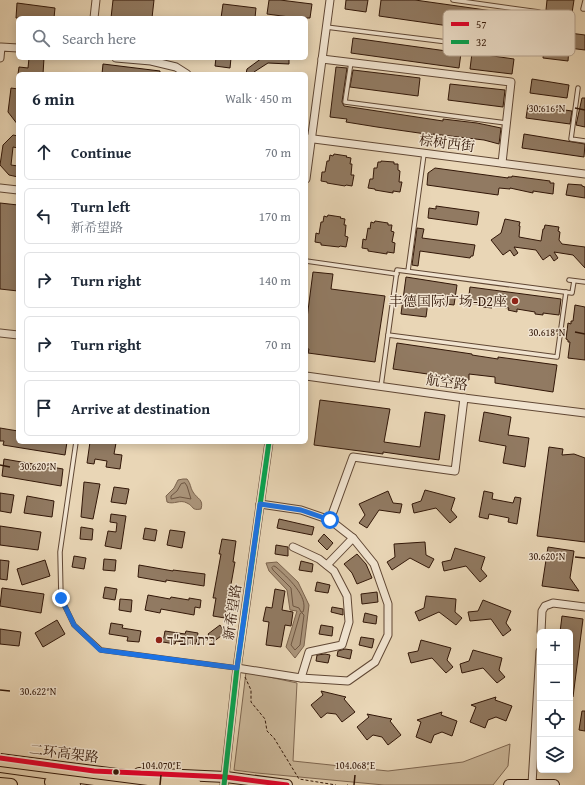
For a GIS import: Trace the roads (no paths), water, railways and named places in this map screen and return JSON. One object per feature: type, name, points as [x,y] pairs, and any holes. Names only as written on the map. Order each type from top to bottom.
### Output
[{"type":"highway","name":"二环高架路","points":[[0,759],[195,785]]},
{"type":"highway","points":[[0,766],[138,785]]},
{"type":"highway","points":[[0,775],[74,785]]},
{"type":"highway","points":[[0,784],[11,785]]},
{"type":"main road","points":[[0,759],[94,771],[176,785]]},
{"type":"main road","points":[[94,771],[287,785]]},
{"type":"main road","points":[[509,785],[554,785]]},
{"type":"street","points":[[94,16],[96,0]]},
{"type":"street","points":[[308,152],[330,0]]},
{"type":"street","points":[[0,58],[1,47],[16,48]]},
{"type":"street","points":[[322,59],[511,82],[502,164]]},
{"type":"street","points":[[139,60],[151,61],[176,67],[184,72]]},
{"type":"street","name":"棕树西街","points":[[309,138],[585,174]]},
{"type":"street","points":[[0,188],[16,190]]},
{"type":"street","points":[[0,333],[16,335]]},
{"type":"street","name":"航空路","points":[[308,376],[585,413]]},
{"type":"street","points":[[330,520],[353,458],[455,472],[464,398]]},
{"type":"street","name":"新希望路","points":[[225,781],[269,444]]},
{"type":"street","points":[[239,669],[301,678],[348,681],[375,662],[388,635],[388,604],[374,564],[353,538],[330,520],[301,510],[260,504]]},
{"type":"street","points":[[327,565],[353,538]]},
{"type":"street","points":[[293,547],[320,559],[334,571],[347,596],[349,622],[342,645],[309,652],[301,678]]},
{"type":"street","points":[[541,629],[542,611],[545,606],[553,603],[585,607]]},
{"type":"street","points":[[532,784],[539,665]]},
{"type":"lane","points":[[455,0],[525,10]]},
{"type":"lane","points":[[585,1],[585,9]]},
{"type":"lane","points":[[326,27],[443,41]]},
{"type":"lane","points":[[351,62],[345,102],[506,123]]},
{"type":"lane","points":[[578,88],[572,139],[585,141]]},
{"type":"lane","points":[[408,271],[424,153]]},
{"type":"lane","points":[[308,262],[397,274]]},
{"type":"lane","points":[[381,386],[398,270],[572,293],[571,281],[585,282]]},
{"type":"lane","points":[[388,335],[557,357],[566,292]]},
{"type":"lane","points":[[76,444],[60,552],[61,598],[74,625],[100,650],[239,669]]},
{"type":"water","points":[[187,479],[193,492],[201,501],[201,509],[194,509],[189,504],[184,502],[167,502],[166,496],[174,488],[178,480]]},
{"type":"water","points":[[277,562],[298,582],[309,605],[304,646],[295,658],[286,647],[297,611],[290,610],[287,590],[269,571],[266,563]]},
{"type":"place","name":"丰德国际广场-D2座","points":[[515,301]]},
{"type":"place","name":"בית חב\"ד","points":[[159,640]]}]
